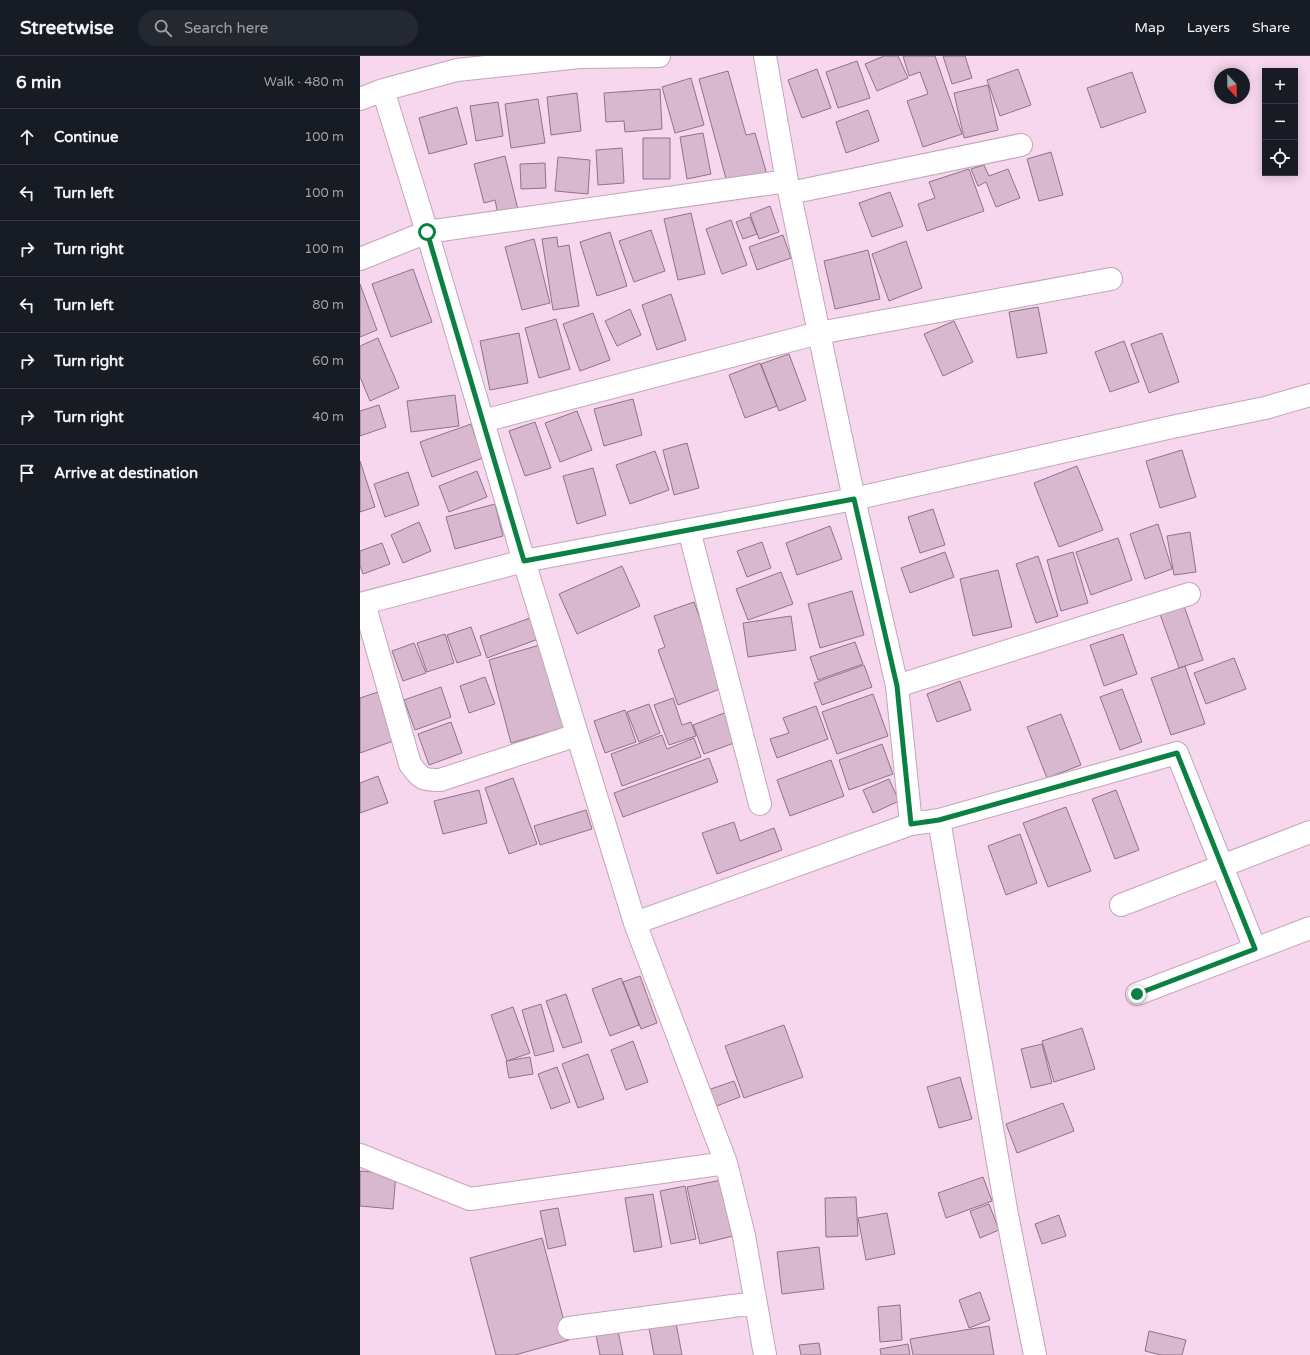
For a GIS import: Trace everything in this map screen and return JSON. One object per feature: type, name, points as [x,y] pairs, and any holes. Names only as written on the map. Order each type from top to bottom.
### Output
[{"type":"street","points":[[360,99],[383,90],[457,70],[580,57],[659,56]]},
{"type":"street","points":[[765,56],[788,187],[854,499],[897,686],[911,824]]},
{"type":"street","points":[[383,90],[427,232],[524,561],[635,923],[726,1163],[744,1236],[765,1355]]},
{"type":"street","points":[[360,259],[427,232],[788,187],[1021,145]]},
{"type":"street","points":[[483,421],[819,333],[1111,279]]},
{"type":"street","points":[[577,734],[440,780],[427,780],[419,776],[410,764],[362,603],[524,561],[854,499],[1172,427],[1265,408],[1310,395]]},
{"type":"street","points":[[689,530],[760,804]]},
{"type":"street","points":[[897,686],[1189,594]]},
{"type":"street","points":[[635,923],[911,824],[939,820],[1177,753],[1255,949]]},
{"type":"street","points":[[939,820],[1006,1207],[1035,1355]]},
{"type":"street","points":[[1121,905],[1310,832]]},
{"type":"street","points":[[1137,994],[1310,928]]},
{"type":"street","points":[[360,1155],[470,1199],[726,1163]]},
{"type":"street","points":[[569,1328],[755,1302]]},
{"type":"building","points":[[884,56],[898,56],[908,78],[877,91],[865,64]]},
{"type":"building","points":[[903,56],[935,56],[962,134],[923,147],[907,101],[928,94],[920,72],[909,76]]},
{"type":"building","points":[[943,56],[965,56],[972,78],[952,84]]},
{"type":"building","points":[[857,61],[870,98],[838,108],[826,72]]},
{"type":"building","points":[[817,69],[831,108],[802,118],[788,80]]},
{"type":"building","points":[[1018,69],[1031,105],[1000,116],[987,80]]},
{"type":"building","points":[[728,71],[746,135],[755,133],[767,175],[728,186],[699,79]]},
{"type":"building","points":[[1132,72],[1146,112],[1101,128],[1087,88]]},
{"type":"building","points":[[691,78],[704,125],[675,133],[662,87]]},
{"type":"building","points":[[988,85],[998,130],[964,138],[954,93]]},
{"type":"building","points":[[660,89],[662,129],[625,132],[624,121],[606,122],[604,93]]},
{"type":"building","points":[[577,93],[581,131],[551,135],[547,97]]},
{"type":"building","points":[[538,99],[545,143],[511,148],[505,104]]},
{"type":"building","points":[[498,102],[503,136],[476,141],[470,106]]},
{"type":"building","points":[[457,107],[467,144],[429,154],[419,118]]},
{"type":"building","points":[[868,110],[879,141],[846,153],[836,122]]},
{"type":"building","points":[[703,133],[711,174],[687,179],[680,137]]},
{"type":"building","points":[[643,138],[670,138],[670,179],[643,179]]},
{"type":"building","points":[[622,148],[624,183],[598,185],[596,150]]},
{"type":"building","points":[[1051,152],[1063,195],[1039,201],[1027,159]]},
{"type":"building","points":[[505,156],[519,214],[499,219],[495,200],[484,203],[474,164]]},
{"type":"building","points":[[558,157],[590,160],[588,194],[555,191]]},
{"type":"building","points":[[545,163],[546,188],[521,189],[520,164]]},
{"type":"building","points":[[984,165],[989,176],[1008,169],[1020,198],[996,207],[986,182],[978,186],[971,169]]},
{"type":"building","points":[[969,169],[984,211],[927,231],[918,204],[935,198],[929,182]]},
{"type":"building","points":[[890,192],[903,226],[872,237],[859,203]]},
{"type":"building","points":[[770,206],[779,232],[759,239],[750,214]]},
{"type":"building","points":[[691,213],[705,274],[678,280],[664,219]]},
{"type":"building","points":[[750,217],[757,234],[743,239],[736,222]]},
{"type":"building","points":[[731,220],[747,265],[722,274],[706,229]]},
{"type":"building","points":[[651,230],[665,271],[634,282],[619,241]]},
{"type":"building","points":[[610,232],[627,286],[597,296],[580,242]]},
{"type":"building","points":[[783,235],[791,258],[757,270],[749,247]]},
{"type":"building","points":[[557,237],[558,247],[569,245],[579,306],[553,310],[542,239]]},
{"type":"building","points":[[534,239],[550,303],[522,310],[505,247]]},
{"type":"building","points":[[906,241],[922,288],[889,301],[872,254]]},
{"type":"building","points":[[868,250],[880,299],[835,309],[824,261]]},
{"type":"building","points":[[413,269],[432,322],[391,337],[372,284]]},
{"type":"building","points":[[360,284],[377,330],[360,337]]},
{"type":"building","points":[[671,294],[686,340],[657,350],[642,305]]},
{"type":"building","points":[[1038,307],[1047,353],[1017,358],[1009,312]]},
{"type":"building","points":[[630,309],[641,335],[617,346],[605,321]]},
{"type":"building","points":[[593,313],[610,360],[580,371],[563,324]]},
{"type":"building","points":[[556,319],[570,369],[539,378],[525,328]]},
{"type":"building","points":[[954,321],[973,362],[943,376],[924,334]]},
{"type":"building","points":[[519,333],[528,383],[490,390],[480,341]]},
{"type":"building","points":[[1162,333],[1179,382],[1149,393],[1131,344]]},
{"type":"building","points":[[378,338],[399,388],[370,401],[360,377],[360,346]]},
{"type":"building","points":[[1124,341],[1139,382],[1110,392],[1095,352]]},
{"type":"building","points":[[789,354],[806,400],[779,411],[761,364]]},
{"type":"building","points":[[760,363],[777,406],[745,418],[729,375]]},
{"type":"building","points":[[455,395],[459,426],[411,432],[407,401]]},
{"type":"building","points":[[633,399],[642,435],[604,446],[594,409]]},
{"type":"building","points":[[379,405],[386,427],[360,436],[360,411]]},
{"type":"building","points":[[577,411],[592,450],[560,462],[545,423]]},
{"type":"building","points":[[535,422],[551,468],[525,476],[509,431]]},
{"type":"building","points":[[471,424],[483,458],[432,477],[420,442]]},
{"type":"building","points":[[687,443],[699,488],[674,495],[663,450]]},
{"type":"building","points":[[1182,450],[1196,497],[1160,508],[1146,461]]},
{"type":"building","points":[[655,451],[669,490],[630,504],[616,465]]},
{"type":"building","points":[[360,461],[375,507],[360,512]]},
{"type":"building","points":[[1077,466],[1103,530],[1059,547],[1034,483]]},
{"type":"building","points":[[593,468],[606,515],[577,524],[563,476]]},
{"type":"building","points":[[477,471],[487,497],[449,512],[439,486]]},
{"type":"building","points":[[408,472],[419,505],[385,517],[374,484]]},
{"type":"building","points":[[495,504],[503,536],[455,549],[446,517]]},
{"type":"building","points":[[933,509],[945,545],[920,553],[908,517]]},
{"type":"building","points":[[419,522],[431,551],[403,563],[391,535]]},
{"type":"building","points":[[1158,524],[1172,569],[1145,579],[1130,534]]},
{"type":"building","points":[[830,526],[842,559],[797,575],[786,543]]},
{"type":"building","points":[[1190,532],[1196,572],[1174,575],[1167,536]]},
{"type":"building","points":[[1118,538],[1132,580],[1091,595],[1076,552]]},
{"type":"building","points":[[762,542],[771,568],[747,577],[737,551]]},
{"type":"building","points":[[382,543],[390,564],[363,574],[360,566],[360,551]]},
{"type":"building","points":[[945,552],[954,577],[910,593],[901,568]]},
{"type":"building","points":[[1073,552],[1088,603],[1061,611],[1047,560]]},
{"type":"building","points":[[1038,556],[1058,616],[1036,623],[1016,564]]},
{"type":"building","points":[[622,566],[640,606],[577,634],[559,594]]},
{"type":"building","points":[[998,570],[1012,627],[973,636],[960,579]]},
{"type":"building","points":[[781,572],[793,604],[748,620],[736,589]]},
{"type":"building","points":[[852,591],[864,635],[820,648],[808,604]]},
{"type":"building","points":[[694,602],[725,687],[678,705],[658,650],[665,647],[654,616]]},
{"type":"building","points":[[1184,606],[1203,660],[1179,668],[1160,614]]},
{"type":"building","points":[[791,616],[796,650],[748,657],[743,623]]},
{"type":"building","points":[[533,617],[541,638],[487,658],[480,636]]},
{"type":"building","points":[[471,627],[481,655],[457,663],[447,635]]},
{"type":"building","points":[[445,634],[454,663],[427,672],[417,643]]},
{"type":"building","points":[[1123,634],[1137,674],[1104,686],[1090,645]]},
{"type":"building","points":[[855,642],[863,664],[818,680],[810,657]]},
{"type":"building","points":[[414,643],[426,673],[403,681],[392,651]]},
{"type":"building","points":[[543,644],[567,727],[511,743],[489,660]]},
{"type":"building","points":[[1234,658],[1246,689],[1206,704],[1194,673]]},
{"type":"building","points":[[864,665],[872,687],[822,705],[814,683]]},
{"type":"building","points":[[1185,666],[1205,724],[1171,735],[1151,678]]},
{"type":"building","points":[[485,677],[495,704],[469,713],[460,686]]},
{"type":"building","points":[[960,681],[971,710],[937,722],[927,694]]},
{"type":"building","points":[[441,687],[451,717],[415,730],[404,700]]},
{"type":"building","points":[[1122,689],[1142,742],[1120,750],[1100,697]]},
{"type":"building","points":[[384,690],[396,740],[360,753],[360,698]]},
{"type":"building","points":[[873,694],[888,736],[837,754],[822,712]]},
{"type":"building","points":[[673,698],[682,725],[691,722],[696,736],[669,745],[654,705]]},
{"type":"building","points":[[649,704],[660,733],[639,742],[627,712]]},
{"type":"building","points":[[816,706],[828,739],[777,758],[770,739],[789,733],[783,718]]},
{"type":"building","points":[[625,710],[636,742],[605,753],[594,721]]},
{"type":"building","points":[[727,712],[737,742],[704,754],[693,725]]},
{"type":"building","points":[[1061,714],[1081,765],[1047,778],[1027,727]]},
{"type":"building","points":[[451,722],[462,753],[429,765],[418,734]]},
{"type":"building","points":[[662,735],[667,749],[694,738],[701,757],[622,786],[611,754]]},
{"type":"building","points":[[882,744],[893,774],[849,790],[839,760]]},
{"type":"building","points":[[709,758],[718,782],[623,817],[614,793]]},
{"type":"building","points":[[831,760],[844,796],[790,816],[777,780]]},
{"type":"building","points":[[378,776],[388,803],[360,813],[360,783]]},
{"type":"building","points":[[513,778],[537,844],[509,854],[485,788]]},
{"type":"building","points":[[889,779],[899,801],[873,813],[863,790]]},
{"type":"building","points":[[479,790],[487,823],[443,834],[434,801]]},
{"type":"building","points":[[1116,790],[1139,850],[1115,859],[1092,799]]},
{"type":"building","points":[[1066,807],[1091,871],[1048,887],[1023,823]]},
{"type":"building","points":[[586,810],[592,829],[540,845],[534,826]]},
{"type":"building","points":[[734,822],[740,841],[774,828],[782,850],[717,874],[702,833]]},
{"type":"building","points":[[1020,834],[1037,883],[1006,895],[988,846]]},
{"type":"building","points":[[640,976],[657,1023],[641,1029],[623,982]]},
{"type":"building","points":[[621,978],[639,1025],[610,1036],[592,989]]},
{"type":"building","points":[[566,994],[582,1042],[563,1048],[546,1001]]},
{"type":"building","points":[[541,1004],[554,1051],[535,1056],[522,1010]]},
{"type":"building","points":[[513,1007],[530,1053],[507,1061],[491,1015]]},
{"type":"building","points":[[784,1025],[803,1077],[744,1098],[725,1046]]},
{"type":"building","points":[[1082,1028],[1095,1069],[1054,1082],[1042,1041]]},
{"type":"building","points":[[633,1041],[648,1082],[626,1090],[611,1050]]},
{"type":"building","points":[[1042,1044],[1052,1083],[1031,1088],[1021,1049]]},
{"type":"building","points":[[588,1054],[604,1099],[578,1108],[562,1064]]},
{"type":"building","points":[[530,1057],[533,1074],[509,1078],[506,1061]]},
{"type":"building","points":[[557,1067],[570,1102],[551,1109],[538,1074]]},
{"type":"building","points":[[960,1077],[972,1119],[939,1128],[927,1087]]},
{"type":"building","points":[[734,1081],[740,1097],[714,1107],[708,1090]]},
{"type":"building","points":[[1063,1103],[1074,1131],[1017,1153],[1006,1124]]},
{"type":"building","points":[[360,1171],[396,1174],[393,1209],[360,1206]]},
{"type":"building","points":[[983,1177],[992,1201],[946,1218],[938,1193]]},
{"type":"building","points":[[721,1180],[733,1236],[700,1244],[687,1187]]},
{"type":"building","points":[[685,1186],[696,1239],[671,1244],[660,1191]]},
{"type":"building","points":[[653,1194],[662,1247],[634,1252],[625,1198]]},
{"type":"building","points":[[856,1197],[858,1236],[826,1237],[825,1198]]},
{"type":"building","points":[[989,1204],[999,1230],[980,1238],[970,1211]]},
{"type":"building","points":[[558,1208],[566,1245],[548,1249],[540,1211]]},
{"type":"building","points":[[887,1213],[895,1254],[866,1260],[858,1218]]},
{"type":"building","points":[[1059,1215],[1066,1236],[1042,1244],[1035,1224]]},
{"type":"building","points":[[542,1238],[569,1340],[515,1355],[496,1355],[470,1258]]},
{"type":"building","points":[[819,1247],[824,1289],[782,1294],[777,1252]]},
{"type":"building","points":[[980,1292],[990,1320],[969,1328],[959,1300]]},
{"type":"building","points":[[900,1305],[902,1340],[880,1342],[878,1307]]},
{"type":"building","points":[[676,1323],[682,1355],[654,1355],[649,1328]]},
{"type":"building","points":[[989,1326],[994,1355],[913,1355],[910,1339]]},
{"type":"building","points":[[618,1331],[623,1355],[600,1355],[596,1335]]},
{"type":"building","points":[[1149,1331],[1186,1340],[1182,1355],[1161,1355],[1145,1351]]},
{"type":"building","points":[[819,1343],[821,1355],[801,1355],[799,1345]]},
{"type":"building","points":[[908,1344],[910,1355],[881,1355],[880,1349]]},
{"type":"route","points":[[427,232],[524,561],[854,499],[897,686],[911,824],[939,820],[1177,753],[1255,949],[1137,994]]}]
